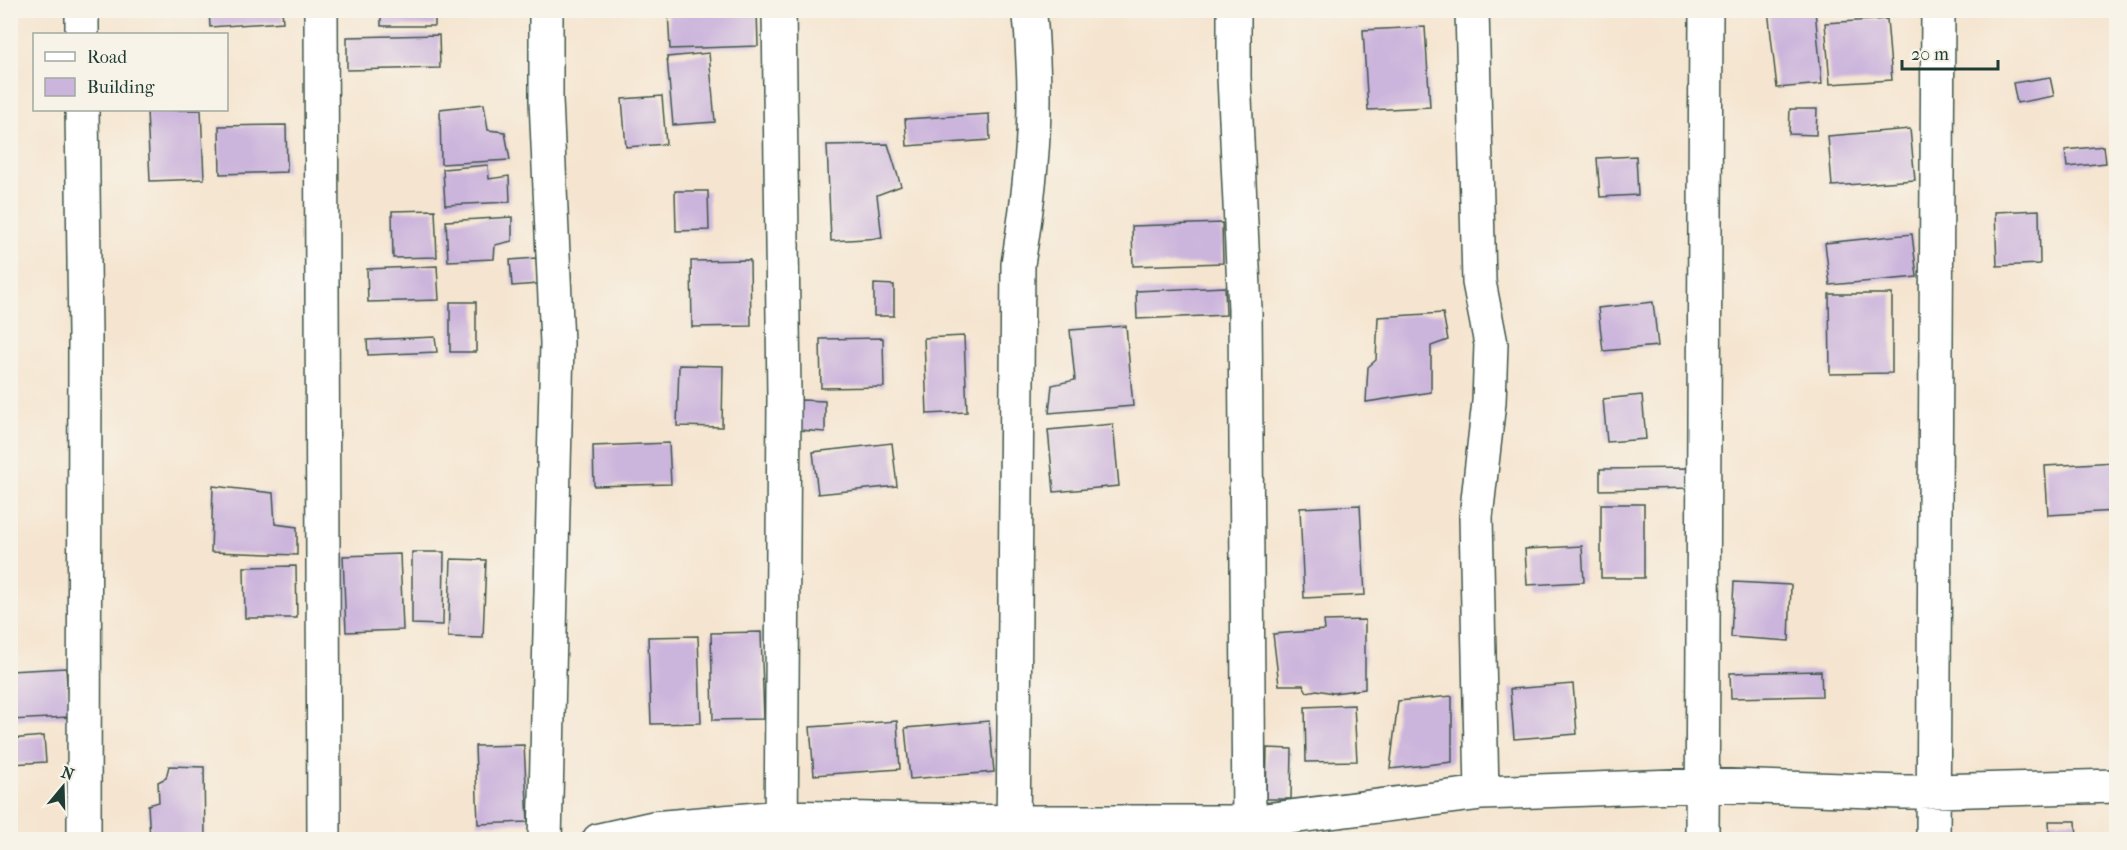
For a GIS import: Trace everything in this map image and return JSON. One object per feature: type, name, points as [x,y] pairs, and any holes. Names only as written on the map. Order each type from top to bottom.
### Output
[{"type":"street","points":[[82,10],[82,33]]},
{"type":"street","points":[[321,10],[324,840]]},
{"type":"street","points":[[545,840],[557,343],[546,100],[546,10]]},
{"type":"street","points":[[778,10],[784,396],[781,828]]},
{"type":"street","points":[[1013,831],[1018,264],[1032,172],[1035,99],[1029,10]]},
{"type":"street","points":[[1234,10],[1234,77],[1245,309],[1249,822]]},
{"type":"street","points":[[1472,10],[1479,282],[1491,344],[1489,402],[1476,517],[1482,793]]},
{"type":"street","points":[[1702,840],[1706,10]]},
{"type":"street","points":[[1933,840],[1938,10]]},
{"type":"street","points":[[82,111],[86,335],[84,840]]},
{"type":"street","points":[[599,840],[652,828],[1013,831],[1249,822],[1482,793],[1702,785],[1933,792],[2116,786]]},
{"type":"building","points":[[209,10],[282,10],[283,22],[210,27]]},
{"type":"building","points":[[381,10],[435,10],[435,26],[381,26]]},
{"type":"building","points":[[668,10],[757,10],[758,46],[670,49]]},
{"type":"building","points":[[1506,10],[1541,10],[1541,12],[1507,17]]},
{"type":"building","points":[[1768,10],[1815,10],[1822,84],[1777,88]]},
{"type":"building","points":[[1887,19],[1892,80],[1830,84],[1825,23]]},
{"type":"building","points":[[1425,27],[1430,107],[1368,110],[1363,30]]},
{"type":"building","points":[[439,35],[440,68],[347,70],[347,37]]},
{"type":"building","points":[[709,53],[715,122],[673,125],[667,57]]},
{"type":"building","points":[[2050,77],[2054,96],[2017,103],[2013,83]]},
{"type":"building","points":[[662,96],[666,144],[626,147],[622,99]]},
{"type":"building","points":[[484,104],[488,130],[505,132],[510,160],[441,164],[440,109]]},
{"type":"building","points":[[1790,109],[1817,109],[1816,135],[1789,134]]},
{"type":"building","points":[[147,111],[201,111],[204,179],[150,181]]},
{"type":"building","points":[[989,114],[990,140],[907,146],[905,119]]},
{"type":"building","points":[[286,125],[287,172],[220,174],[219,126]]},
{"type":"building","points":[[1910,129],[1915,180],[1832,186],[1828,136]]},
{"type":"building","points":[[888,144],[901,186],[877,195],[882,238],[831,241],[827,145]]},
{"type":"building","points":[[2104,146],[2106,163],[2067,167],[2065,150]]},
{"type":"building","points":[[1636,156],[1638,195],[1600,197],[1597,158]]},
{"type":"building","points":[[488,165],[489,179],[509,176],[510,202],[445,205],[443,169]]},
{"type":"building","points":[[675,191],[708,191],[709,230],[676,231]]},
{"type":"building","points":[[435,210],[437,257],[393,258],[392,211]]},
{"type":"building","points":[[2039,210],[2040,264],[1997,266],[1995,212]]},
{"type":"building","points":[[512,217],[512,241],[495,245],[494,259],[448,261],[446,221]]},
{"type":"building","points":[[1222,223],[1223,263],[1133,266],[1132,226]]},
{"type":"building","points":[[1912,234],[1917,277],[1830,285],[1825,243]]},
{"type":"building","points":[[536,258],[538,284],[512,286],[510,260]]},
{"type":"building","points":[[750,260],[751,326],[692,327],[691,261]]},
{"type":"building","points":[[437,266],[439,300],[368,302],[367,269]]},
{"type":"building","points":[[874,284],[894,285],[894,316],[874,316]]},
{"type":"building","points":[[1225,287],[1226,315],[1137,319],[1136,291]]},
{"type":"building","points":[[1829,294],[1892,294],[1892,373],[1830,374]]},
{"type":"building","points":[[450,302],[476,302],[476,352],[450,352]]},
{"type":"building","points":[[1653,302],[1658,346],[1603,351],[1598,308]]},
{"type":"building","points":[[1443,313],[1448,340],[1431,346],[1431,392],[1366,402],[1368,367],[1376,360],[1378,317]]},
{"type":"building","points":[[1126,326],[1133,406],[1049,413],[1052,385],[1075,380],[1070,330]]},
{"type":"building","points":[[964,336],[967,412],[927,414],[924,338]]},
{"type":"building","points":[[435,337],[437,352],[368,355],[367,340]]},
{"type":"building","points":[[883,338],[884,387],[821,388],[820,339]]},
{"type":"building","points":[[679,365],[723,366],[722,427],[677,426]]},
{"type":"building","points":[[1642,395],[1646,439],[1607,442],[1603,399]]},
{"type":"building","points":[[801,400],[825,401],[825,432],[799,430]]},
{"type":"building","points":[[1113,424],[1119,486],[1054,492],[1048,430]]},
{"type":"building","points":[[669,443],[671,484],[594,486],[593,446]]},
{"type":"building","points":[[892,443],[897,486],[818,494],[813,452]]},
{"type":"building","points":[[2116,462],[2116,511],[2048,515],[2045,466]]},
{"type":"building","points":[[1692,468],[1692,488],[1600,490],[1600,469]]},
{"type":"building","points":[[213,486],[273,493],[275,524],[297,527],[297,555],[211,552]]},
{"type":"building","points":[[1601,504],[1644,504],[1644,578],[1601,578]]},
{"type":"building","points":[[1360,505],[1365,595],[1304,598],[1300,508]]},
{"type":"building","points":[[1582,546],[1584,582],[1527,585],[1525,549]]},
{"type":"building","points":[[412,552],[444,552],[443,625],[412,624]]},
{"type":"building","points":[[400,554],[403,630],[346,632],[343,556]]},
{"type":"building","points":[[451,559],[486,560],[483,638],[448,637]]},
{"type":"building","points":[[296,566],[297,618],[245,618],[244,567]]},
{"type":"building","points":[[1734,582],[1791,585],[1789,641],[1731,637]]},
{"type":"building","points":[[1365,620],[1365,689],[1333,693],[1317,690],[1307,692],[1303,685],[1279,685],[1273,634],[1325,630],[1324,621]]},
{"type":"building","points":[[761,632],[764,719],[713,720],[711,633]]},
{"type":"building","points":[[698,636],[701,723],[651,724],[648,637]]},
{"type":"building","points":[[66,668],[69,717],[10,720],[10,671]]},
{"type":"building","points":[[1821,671],[1822,696],[1731,698],[1730,673]]},
{"type":"building","points":[[1573,684],[1577,734],[1514,739],[1510,689]]},
{"type":"building","points":[[1452,696],[1452,762],[1390,769],[1398,701]]},
{"type":"building","points":[[1354,705],[1357,761],[1306,762],[1305,707]]},
{"type":"building","points":[[897,721],[900,769],[814,775],[810,727]]},
{"type":"building","points":[[989,721],[994,772],[910,779],[905,728]]},
{"type":"building","points":[[44,736],[46,762],[10,764],[10,739]]},
{"type":"building","points":[[524,745],[528,822],[478,824],[475,746]]},
{"type":"building","points":[[1267,748],[1292,749],[1291,799],[1266,799]]},
{"type":"building","points":[[169,766],[204,767],[205,840],[150,840],[148,805],[159,802],[158,782],[166,778]]},
{"type":"building","points":[[2049,821],[2076,821],[2077,840],[2050,840]]}]
